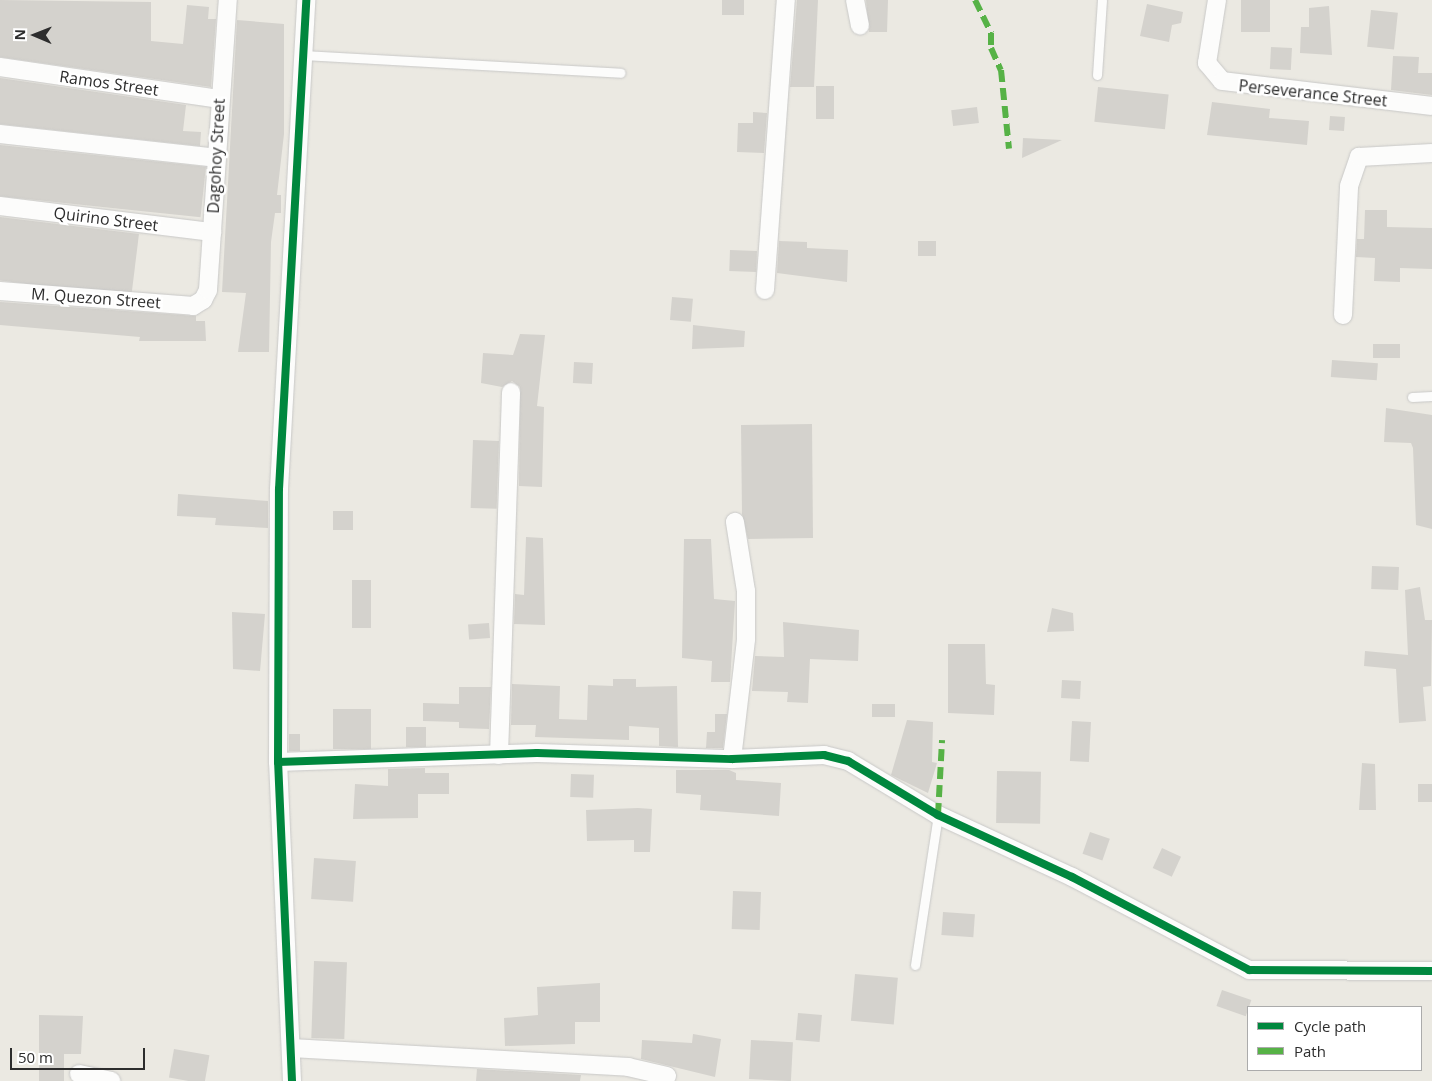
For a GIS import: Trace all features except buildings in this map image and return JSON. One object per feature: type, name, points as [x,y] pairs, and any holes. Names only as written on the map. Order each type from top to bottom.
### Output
[{"type":"street","name":"Dagohoy Street","points":[[193,306],[208,290],[219,99],[228,0]]},
{"type":"street","points":[[765,290],[786,0]]},
{"type":"street","points":[[855,0],[860,26]]},
{"type":"street","name":"Perseverance Street","points":[[1217,0],[1206,63],[1222,81],[1432,106]]},
{"type":"street","points":[[292,1081],[278,762],[279,489],[303,55],[301,1]]},
{"type":"street","name":"Ramos Street","points":[[0,67],[219,99]]},
{"type":"street","points":[[0,134],[216,158]]},
{"type":"street","points":[[1343,315],[1349,186],[1359,157],[1432,153]]},
{"type":"street","name":"Quirino Street","points":[[0,206],[212,232]]},
{"type":"street","name":"M. Quezon Street","points":[[0,290],[193,306]]},
{"type":"street","points":[[499,755],[511,392]]},
{"type":"street","points":[[732,759],[746,639],[746,591],[736,522]]},
{"type":"street","points":[[278,762],[593,752],[732,759],[803,754],[848,761],[938,815],[1057,870],[1249,970],[1432,971]]},
{"type":"street","points":[[291,1048],[622,1066],[667,1076]]},
{"type":"street","points":[[79,1074],[111,1081]]},
{"type":"lane","points":[[1097,76],[1102,0]]},
{"type":"lane","points":[[303,55],[620,73]]},
{"type":"lane","points":[[1412,397],[1432,396]]},
{"type":"lane","points":[[915,965],[938,815]]},
{"type":"marked path","points":[[975,0],[991,33],[991,48],[1001,70],[1009,149]]},
{"type":"marked path","points":[[938,815],[942,740]]},
{"type":"cycle path","points":[[292,1081],[278,762],[279,489],[306,0]]},
{"type":"cycle path","points":[[278,762],[537,753],[732,759],[824,755],[848,761],[938,815],[1072,877],[1249,970],[1432,971]]}]
